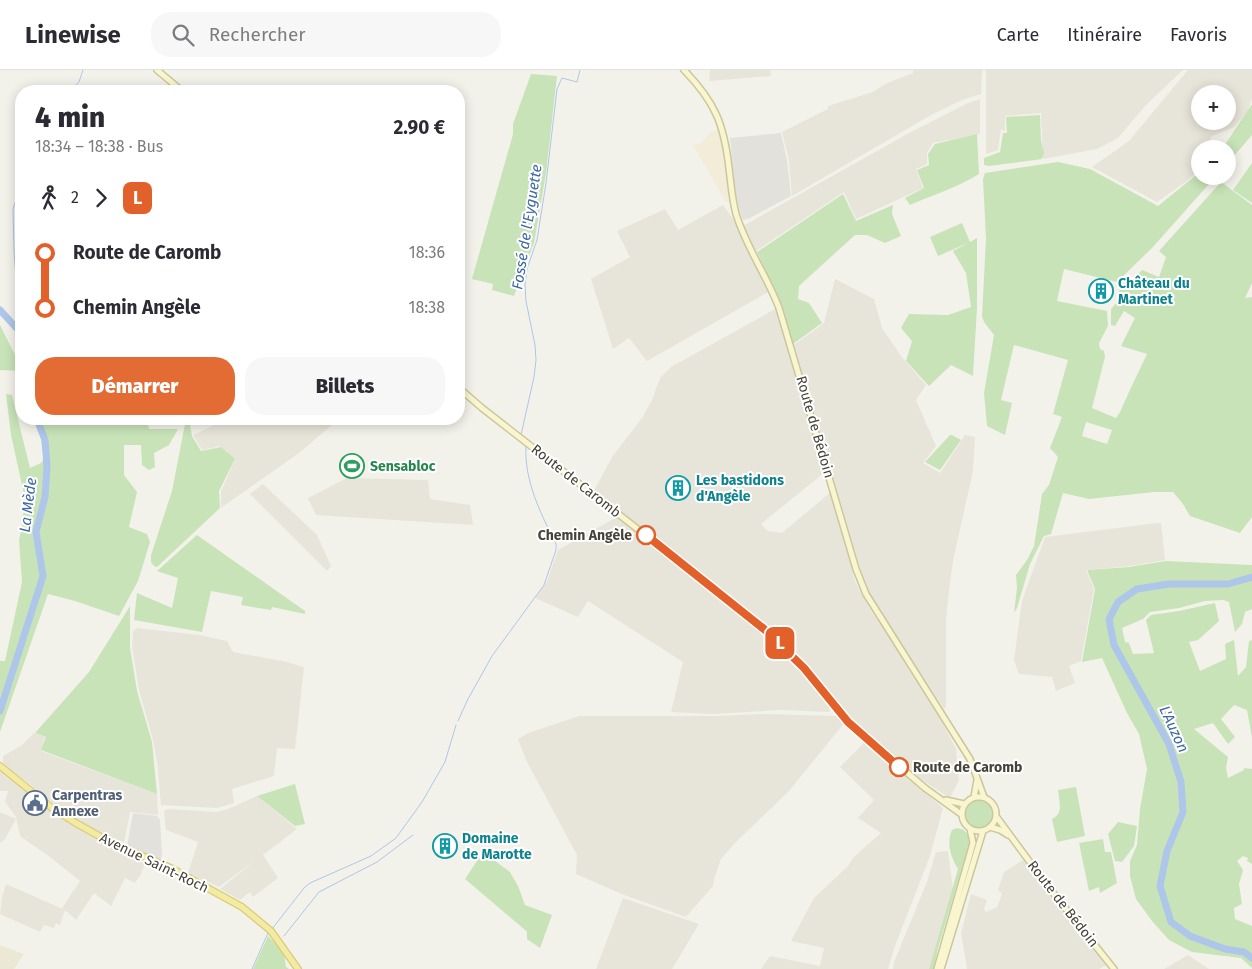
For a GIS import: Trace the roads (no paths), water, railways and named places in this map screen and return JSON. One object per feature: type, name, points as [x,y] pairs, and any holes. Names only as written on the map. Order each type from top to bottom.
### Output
[{"type":"main road","points":[[158,70],[175,85]]},
{"type":"main road","name":"Route de Bédoin","points":[[684,70],[708,98],[722,126],[727,148],[736,216],[771,287],[779,308],[856,569],[866,594],[963,748],[976,773],[984,797]]},
{"type":"main road","name":"Route de Caromb","points":[[465,393],[752,618],[804,668],[848,722],[905,772],[961,814]]},
{"type":"main road","name":"Avenue Saint-Roch","points":[[0,766],[52,808],[74,822],[105,839],[173,869],[242,908],[271,931],[298,969]]},
{"type":"main road","points":[[974,797],[977,784],[976,773]]},
{"type":"main road","points":[[936,796],[955,803],[964,804]]},
{"type":"main road","points":[[937,969],[973,843],[970,829],[963,822],[961,814],[964,804],[974,797],[984,797],[992,802],[996,816],[990,827],[983,830],[970,829]]},
{"type":"main road","name":"Route de Bédoin","points":[[996,816],[1052,892],[1114,969]]},
{"type":"main road","name":"Route de Bédoin","points":[[990,827],[1000,830],[1013,838]]},
{"type":"main road","points":[[941,969],[983,830]]},
{"type":"waterway","points":[[76,85],[83,70]]},
{"type":"waterway","name":"Fossé de l'Eyguette","points":[[521,435],[536,360],[535,345],[526,301],[527,269],[537,240],[557,89],[562,78],[577,82],[580,70]]},
{"type":"waterway","points":[[15,203],[13,209],[15,264]]},
{"type":"waterway","name":"La Mède","points":[[0,310],[15,326]]},
{"type":"waterway","name":"La Mède","points":[[0,711],[43,576],[36,532],[45,497],[47,466],[45,440],[39,425]]},
{"type":"waterway","name":"Fossé de l'Eyguette","points":[[458,721],[492,656],[544,585],[556,550],[556,544],[539,509],[531,484],[526,459],[526,446],[519,440]]},
{"type":"waterway","name":"L'Auzon","points":[[1252,577],[1228,584],[1169,584],[1137,589],[1118,602],[1109,619],[1114,645],[1169,744],[1181,782],[1183,812],[1167,851],[1160,886],[1171,922],[1190,936],[1225,949],[1244,952],[1252,958]]},
{"type":"waterway","name":"Fossé de l'Eyguette","points":[[272,929],[310,883],[371,856],[396,838],[422,802],[445,762],[456,725]]},
{"type":"waterway","points":[[284,936],[319,892],[377,862],[413,835]]},
{"type":"waterway","name":"Fossé de l'Eyguette","points":[[252,969],[268,933]]},
{"type":"place","name":"Château du Martinet","points":[[1101,291]]},
{"type":"place","name":"Sensabloc","points":[[352,466]]},
{"type":"place","name":"Les bastidons d'Angèle","points":[[678,488]]},
{"type":"place","name":"Chemin Angèle","points":[[646,535]]},
{"type":"place","name":"Route de Caromb","points":[[899,767]]},
{"type":"place","name":"Carpentras Annexe","points":[[35,803]]},
{"type":"place","name":"Domaine de Marotte","points":[[445,846]]}]
